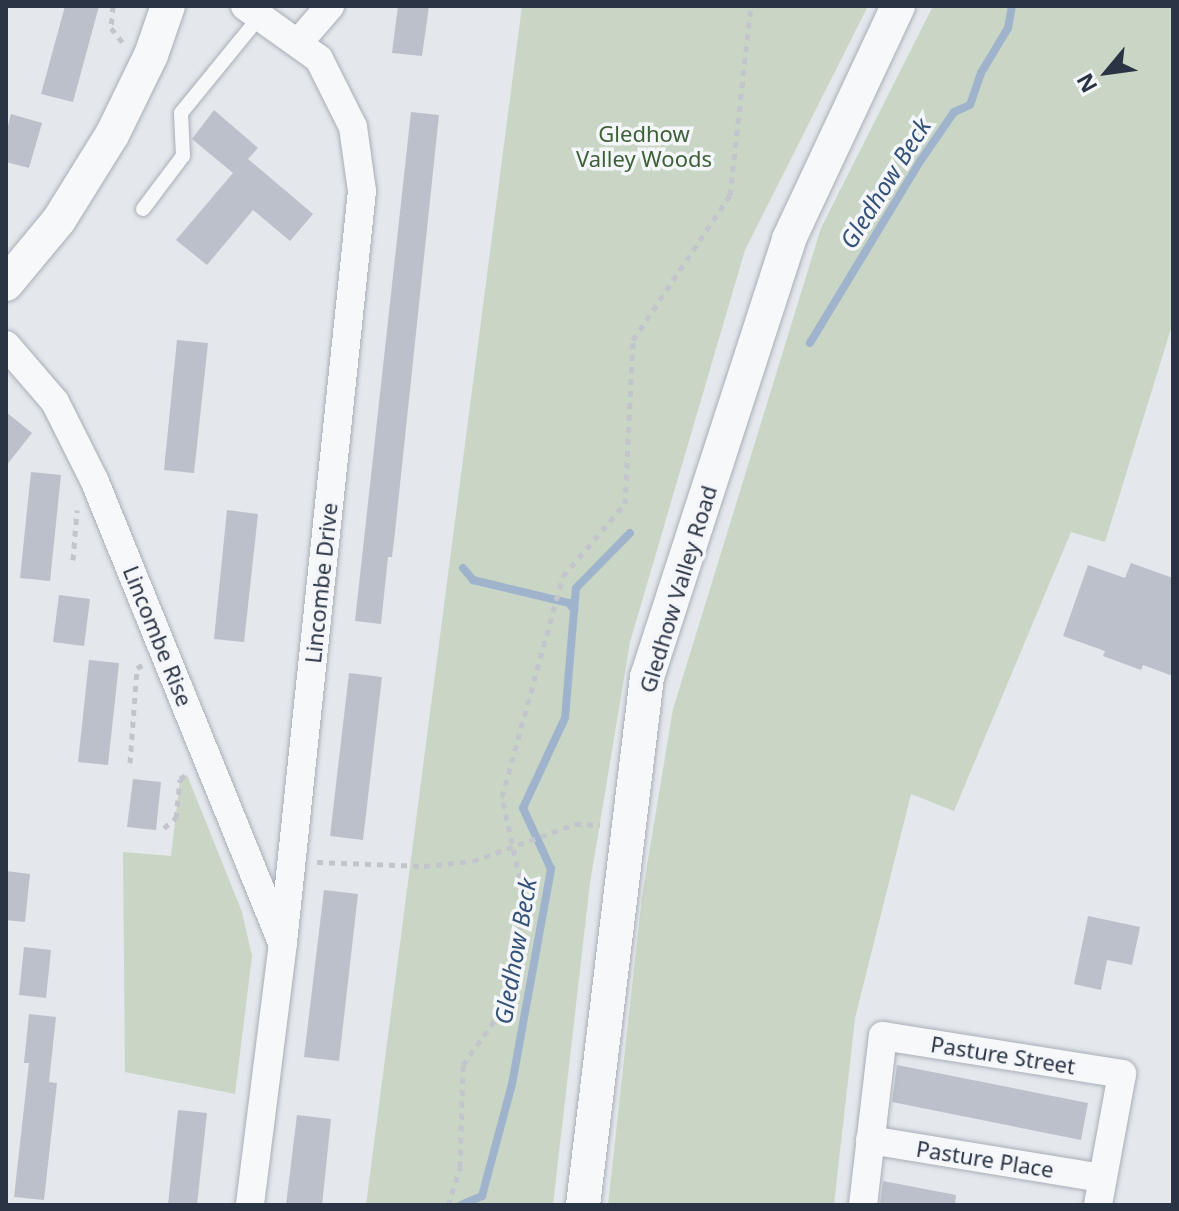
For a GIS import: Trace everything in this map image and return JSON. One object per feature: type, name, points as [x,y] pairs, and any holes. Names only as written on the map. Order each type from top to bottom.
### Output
[{"type":"street","points":[[6,284],[59,220],[112,135],[151,55],[168,6]]},
{"type":"street","points":[[298,43],[330,6]]},
{"type":"street","name":"Gledhow Valley Road","points":[[583,1205],[647,677],[789,239],[898,6]]},
{"type":"street","name":"Lincombe Drive","points":[[250,1205],[283,943],[362,191],[353,127],[319,59],[253,11]]},
{"type":"street","name":"Lincombe Rise","points":[[6,345],[55,402],[95,482],[283,943]]},
{"type":"street","name":"Pasture Street","points":[[870,1140],[883,1036],[1122,1074],[1100,1191]]},
{"type":"street","points":[[863,1205],[870,1140]]},
{"type":"street","name":"Pasture Place","points":[[870,1140],[1100,1191]]},
{"type":"lane","points":[[143,209],[183,156],[181,113],[253,11]]},
{"type":"path","points":[[113,6],[109,20],[115,37],[151,55]]},
{"type":"path","points":[[448,1205],[460,1167],[463,1065],[509,1000],[525,902],[510,848],[502,797],[563,576],[625,504],[633,340],[730,195],[751,6]]},
{"type":"path","points":[[130,763],[137,668],[165,655]]},
{"type":"path","points":[[164,828],[176,818],[180,779],[208,761]]},
{"type":"path","points":[[291,861],[424,866],[473,861],[549,836],[575,824],[628,831]]},
{"type":"green space","name":"Gledhow Valley Woods","points":[[522,6],[868,6],[745,250],[630,642],[590,883],[553,1205],[366,1205]]},
{"type":"green space","points":[[933,6],[1173,6],[1173,322],[1105,542],[1071,532],[954,811],[911,794],[855,1018],[834,1205],[608,1205],[642,896],[673,709],[821,228]]},
{"type":"green space","points":[[187,775],[242,912],[252,956],[235,1094],[125,1072],[123,852],[171,856],[180,779]]},
{"type":"building","points":[[65,6],[99,6],[73,102],[41,94]]},
{"type":"building","points":[[398,6],[429,6],[422,56],[392,53]]},
{"type":"building","points":[[214,110],[258,148],[248,159],[313,214],[290,241],[253,210],[207,265],[176,240],[233,173],[192,139]]},
{"type":"building","points":[[411,112],[439,115],[395,532],[392,557],[388,557],[381,624],[355,621]]},
{"type":"building","points":[[11,114],[42,123],[29,168],[6,162],[6,134]]},
{"type":"building","points":[[177,340],[208,343],[194,473],[164,470]]},
{"type":"building","points":[[6,412],[32,433],[6,466]]},
{"type":"building","points":[[31,472],[61,475],[50,581],[20,578]]},
{"type":"building","points":[[227,510],[258,514],[244,642],[214,639]]},
{"type":"building","points":[[1131,563],[1173,578],[1173,676],[1143,665],[1141,670],[1103,656],[1105,651],[1063,636],[1088,565],[1125,578]]},
{"type":"building","points":[[59,595],[90,599],[84,646],[53,642]]},
{"type":"building","points":[[89,660],[119,663],[108,765],[78,762]]},
{"type":"building","points":[[349,673],[382,677],[363,840],[330,836]]},
{"type":"building","points":[[133,779],[161,782],[156,830],[127,827]]},
{"type":"building","points":[[6,871],[30,874],[25,922],[6,920]]},
{"type":"building","points":[[324,890],[358,894],[339,1061],[304,1057]]},
{"type":"building","points":[[1088,916],[1140,927],[1132,965],[1107,960],[1101,990],[1074,984]]},
{"type":"building","points":[[24,947],[51,950],[46,998],[19,995]]},
{"type":"building","points":[[29,1014],[56,1017],[49,1082],[57,1083],[44,1200],[14,1197],[29,1063],[24,1063]]},
{"type":"building","points":[[897,1065],[1088,1103],[1081,1140],[892,1102]]},
{"type":"building","points":[[178,1110],[207,1113],[197,1205],[168,1205]]},
{"type":"building","points":[[297,1115],[331,1119],[322,1205],[286,1205]]},
{"type":"building","points":[[883,1181],[956,1195],[955,1205],[880,1205]]},
{"type":"waterway","name":"Gledhow Beck","points":[[810,343],[921,160],[954,112],[970,105],[981,73],[1008,28],[1012,6]]},
{"type":"waterway","name":"Gledhow Beck","points":[[461,1205],[482,1196],[512,1084],[551,869],[523,808],[565,718],[576,588],[630,533]]},
{"type":"waterway","points":[[463,568],[473,580],[569,603],[574,610]]}]
